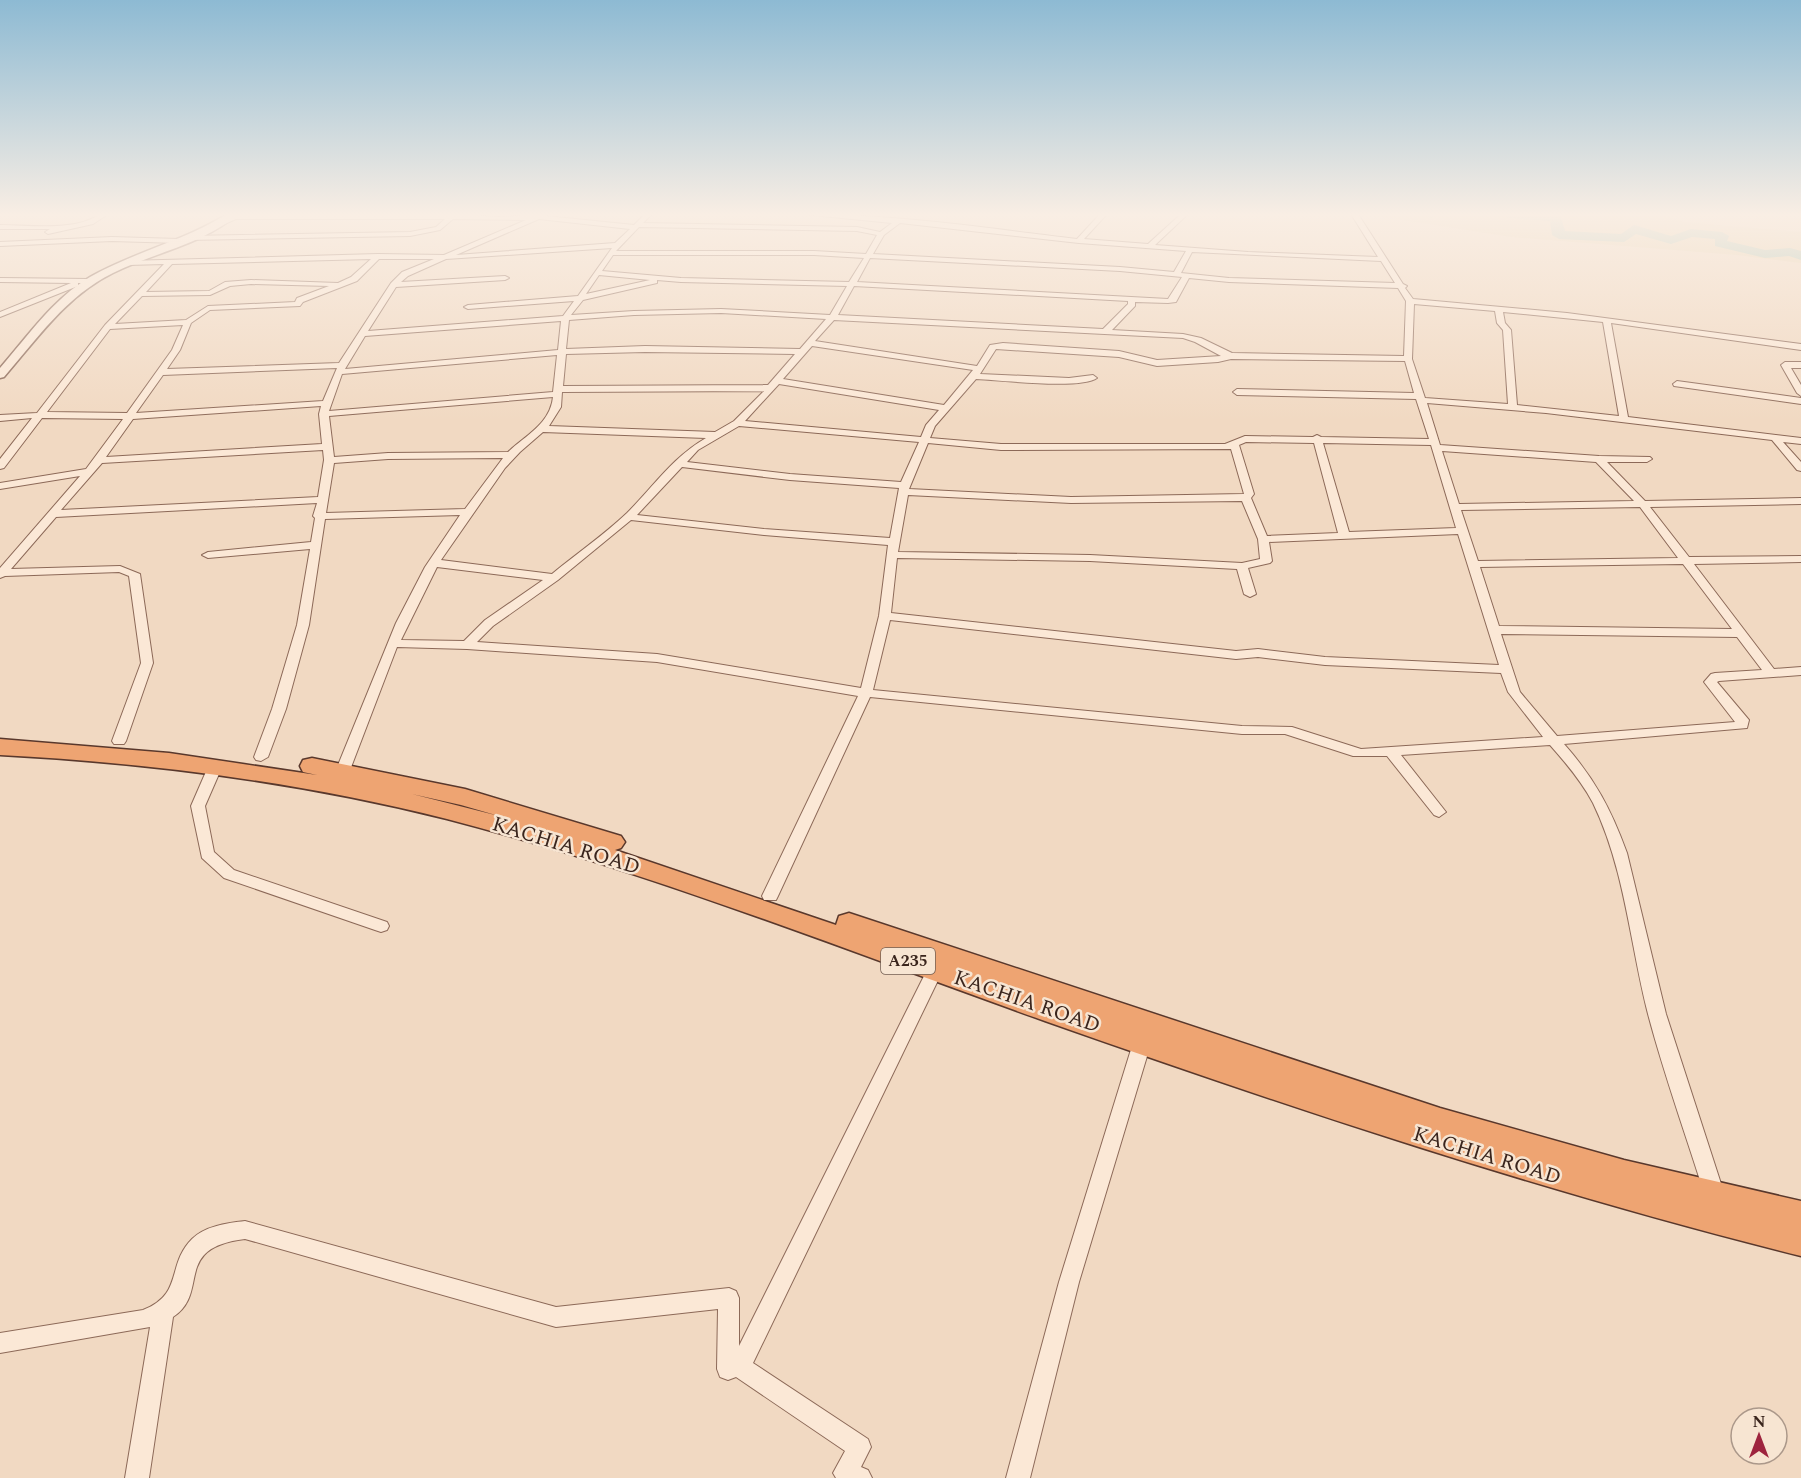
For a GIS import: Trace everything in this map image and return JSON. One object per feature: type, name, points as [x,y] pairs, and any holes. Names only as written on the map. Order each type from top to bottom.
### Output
[{"type":"highway","name":"KACHIA ROAD","points":[[0,734],[119,741],[261,758],[343,771],[465,797],[525,814],[770,896],[1063,1004],[1142,1042],[1544,1175],[1640,1202],[1801,1240]]},
{"type":"highway","name":"KACHIA ROAD","points":[[0,747],[215,766],[280,775],[388,797],[518,831],[653,873],[935,970],[1063,1004],[1440,1122],[1624,1175],[1801,1217]]},
{"type":"street","points":[[0,315],[82,283]]},
{"type":"street","points":[[0,375],[84,283]]},
{"type":"street","points":[[0,466],[108,327],[150,283]]},
{"type":"street","points":[[139,294],[210,293],[228,284],[240,283]]},
{"type":"street","points":[[280,283],[339,285]]},
{"type":"street","points":[[108,327],[188,322],[208,308],[218,306],[291,306],[344,283]]},
{"type":"street","points":[[261,758],[279,709],[303,625],[318,516],[329,460],[326,447],[325,409],[341,368],[394,285],[431,283]]},
{"type":"street","points":[[343,771],[393,644],[435,562],[511,455],[543,429],[552,417],[565,319],[590,283]]},
{"type":"street","points":[[468,307],[579,298],[613,292],[644,283]]},
{"type":"street","points":[[818,283],[1173,300],[1182,283]]},
{"type":"street","points":[[1308,283],[1403,286]]},
{"type":"street","points":[[1401,283],[1410,300],[1408,359],[1514,692],[1526,711],[1552,740],[1599,802],[1616,843],[1658,1015],[1716,1198]]},
{"type":"street","points":[[467,645],[489,623],[554,578],[629,517],[678,464],[715,435],[737,423],[774,385],[833,316],[851,284]]},
{"type":"street","points":[[1106,331],[1132,304],[1131,299]]},
{"type":"street","points":[[1410,300],[1607,321],[1801,347]]},
{"type":"street","points":[[1499,310],[1501,323],[1507,330],[1513,407]]},
{"type":"street","points":[[364,333],[676,311],[833,316],[1196,338],[1232,356]]},
{"type":"street","points":[[1607,321],[1624,420]]},
{"type":"street","points":[[1,574],[99,460],[176,350],[188,322]]},
{"type":"street","points":[[809,343],[975,372],[1069,381],[1093,378]]},
{"type":"street","points":[[770,896],[866,693],[885,616],[892,555],[904,488],[932,425],[996,346],[1119,354],[1157,363],[1232,356],[1408,359]]},
{"type":"street","points":[[161,372],[341,368],[561,352],[645,349],[802,351]]},
{"type":"street","points":[[1801,365],[1785,365],[1801,393]]},
{"type":"street","points":[[1677,384],[1801,400]]},
{"type":"street","points":[[0,418],[41,415],[130,416],[325,409],[557,391],[774,385],[945,408]]},
{"type":"street","points":[[1237,392],[1419,398],[1801,441]]},
{"type":"street","points":[[737,423],[924,441],[1046,449],[1226,447],[1245,439],[1317,438],[1599,459],[1647,459]]},
{"type":"street","points":[[543,429],[715,435]]},
{"type":"street","points":[[1317,438],[1345,537]]},
{"type":"street","points":[[1775,438],[1801,468]]},
{"type":"street","points":[[1234,444],[1249,494],[1246,498]]},
{"type":"street","points":[[99,460],[326,447]]},
{"type":"street","points":[[329,460],[388,456],[511,455]]},
{"type":"street","points":[[1599,459],[1643,504],[1770,672]]},
{"type":"street","points":[[678,464],[904,488],[1071,500],[1246,498]]},
{"type":"street","points":[[0,486],[88,472]]},
{"type":"street","points":[[892,555],[1090,558],[1242,566],[1266,561],[1263,539],[1246,498]]},
{"type":"street","points":[[52,514],[321,500]]},
{"type":"street","points":[[1455,507],[1801,501]]},
{"type":"street","points":[[318,516],[470,512]]},
{"type":"street","points":[[629,517],[764,532],[894,542]]},
{"type":"street","points":[[1263,539],[1464,531]]},
{"type":"street","points":[[208,555],[315,545]]},
{"type":"street","points":[[1474,564],[1801,559]]},
{"type":"street","points":[[435,562],[554,578]]},
{"type":"street","points":[[1242,566],[1250,594]]},
{"type":"street","points":[[1,574],[120,569],[134,574],[147,663],[119,741]]},
{"type":"street","points":[[885,616],[1236,655],[1258,653],[1325,661],[1507,669]]},
{"type":"street","points":[[1496,630],[1741,633]]},
{"type":"street","points":[[393,644],[467,645],[688,662],[866,693],[1242,730],[1280,730],[1298,733],[1343,751],[1392,753],[1742,725],[1742,720],[1710,682],[1715,678],[1801,671]]},
{"type":"street","points":[[1392,753],[1439,812]]},
{"type":"street","points":[[215,766],[198,806],[207,854],[229,874],[381,926]]},
{"type":"street","points":[[0,1343],[143,1320],[163,1313],[177,1299],[194,1251],[207,1239],[224,1232],[245,1230],[556,1317],[729,1298],[729,1369],[738,1366],[750,1349],[935,970]]},
{"type":"street","points":[[1018,1478],[1069,1282],[1142,1042]]},
{"type":"street","points":[[137,1478],[163,1313]]},
{"type":"street","points":[[738,1366],[860,1448],[849,1476]]}]
